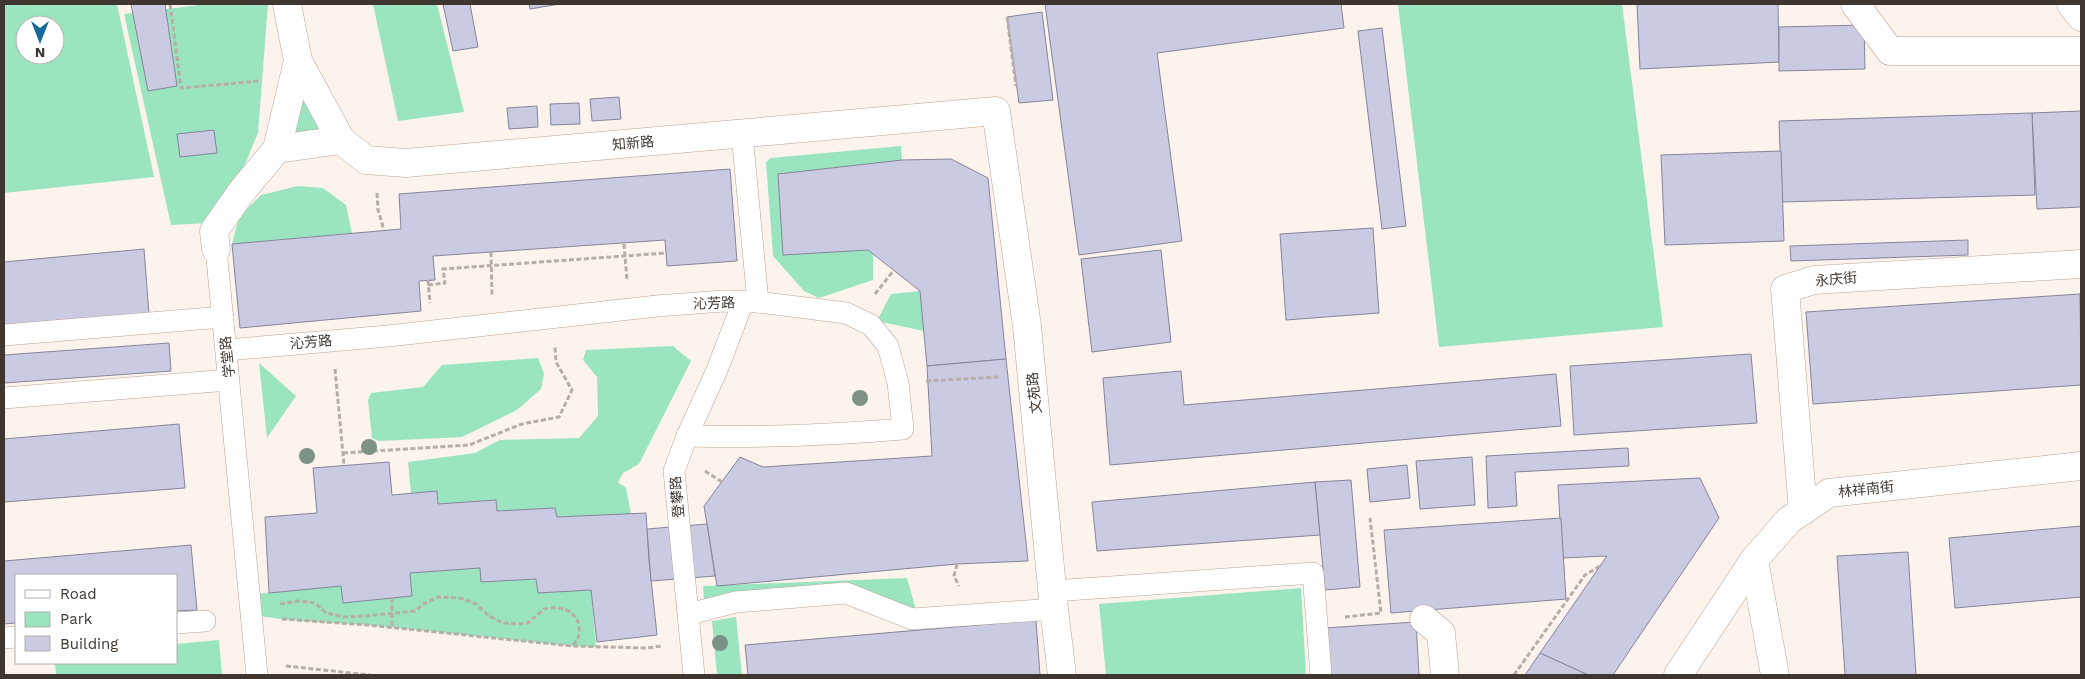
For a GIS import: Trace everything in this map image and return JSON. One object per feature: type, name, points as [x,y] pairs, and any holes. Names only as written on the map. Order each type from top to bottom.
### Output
[{"type":"street","name":"学堂路","points":[[216,249],[214,231],[242,191],[277,149],[296,70],[287,4]]},
{"type":"street","points":[[1855,4],[1890,51],[2081,51]]},
{"type":"street","points":[[2071,4],[2081,17]]},
{"type":"street","name":"学堂路","points":[[296,70],[341,140]]},
{"type":"street","name":"知新路","points":[[341,140],[366,160],[406,162],[996,111]]},
{"type":"street","name":"文苑路","points":[[996,111],[1027,326],[1062,675]]},
{"type":"street","points":[[277,149],[341,140]]},
{"type":"street","name":"永庆街","points":[[1803,511],[1785,289],[1814,280],[2081,264]]},
{"type":"street","name":"林祥南街","points":[[1678,675],[1754,560],[1789,520],[1829,493],[2081,466]]},
{"type":"street","points":[[1754,560],[1775,675]]},
{"type":"street","points":[[1424,619],[1441,633],[1445,675]]},
{"type":"lane","name":"登攀路","points":[[694,675],[674,470],[716,370],[750,302],[742,134]]},
{"type":"lane","name":"学堂路","points":[[216,249],[256,669]]},
{"type":"lane","name":"沁芳路","points":[[226,350],[552,319],[667,305],[723,301],[750,302],[846,313],[871,325],[888,346],[898,383],[903,429],[838,434],[730,438],[687,436]]},
{"type":"lane","points":[[4,335],[223,317]]},
{"type":"lane","points":[[4,398],[229,380]]},
{"type":"lane","points":[[689,614],[736,602],[846,593],[912,620],[1053,600],[1312,573],[1321,675]]},
{"type":"lane","points":[[178,623],[205,621]]},
{"type":"path","points":[[170,4],[181,88],[296,70]]},
{"type":"path","points":[[1007,17],[1017,94]]},
{"type":"path","points":[[376,191],[378,210],[384,230]]},
{"type":"path","points":[[491,252],[492,325]]},
{"type":"path","points":[[428,284],[445,283],[443,269],[666,254]]},
{"type":"path","points":[[879,289],[894,270]]},
{"type":"path","points":[[343,453],[469,445],[522,424],[558,417],[572,390],[556,362],[552,319]]},
{"type":"path","points":[[332,341],[344,465]]},
{"type":"path","points":[[898,383],[1032,375]]},
{"type":"path","points":[[1317,621],[1381,614],[1370,518]]},
{"type":"path","points":[[1514,675],[1585,575],[1600,566]]},
{"type":"path","points":[[252,615],[284,603],[298,601],[315,603],[326,613],[344,617],[393,614],[415,611],[424,603],[438,597],[460,598],[476,604],[489,616],[503,623],[528,623],[544,609],[562,608],[572,612],[578,622],[580,635],[578,642],[572,646]]},
{"type":"path","points":[[392,598],[392,628]]},
{"type":"path","points":[[252,615],[287,620],[392,628],[572,646],[647,648],[692,643]]},
{"type":"path","points":[[256,669],[319,670],[370,675]]},
{"type":"path","points":[[319,670],[319,675]]},
{"type":"green space","points":[[4,4],[117,4],[154,177],[4,193]]},
{"type":"green space","points":[[208,4],[268,4],[258,133],[243,169],[209,223],[171,225],[124,14]]},
{"type":"green space","points":[[373,4],[437,4],[464,112],[398,121]]},
{"type":"green space","points":[[1398,4],[1622,4],[1663,327],[1439,347]]},
{"type":"green space","points":[[301,85],[326,134],[286,140]]},
{"type":"green space","points":[[901,146],[902,160],[778,174],[783,255],[868,250],[873,254],[873,280],[819,298],[804,291],[773,256],[766,162],[771,158]]},
{"type":"green space","points":[[298,186],[323,188],[346,205],[352,233],[232,244],[239,217],[261,195]]},
{"type":"green space","points":[[920,291],[924,331],[877,321],[891,294]]},
{"type":"green space","points":[[673,346],[691,361],[639,464],[623,473],[618,482],[626,488],[631,514],[557,517],[555,508],[497,511],[496,500],[438,504],[437,492],[411,493],[408,462],[475,453],[500,440],[579,438],[598,416],[597,377],[583,360],[586,350]]},
{"type":"green space","points":[[538,358],[544,374],[541,389],[517,410],[462,437],[379,441],[372,438],[368,400],[371,393],[423,387],[442,365]]},
{"type":"green space","points":[[259,363],[296,396],[267,438]]},
{"type":"green space","points":[[480,568],[482,582],[536,579],[538,593],[591,590],[596,647],[368,625],[287,620],[252,615],[255,594],[341,586],[343,603],[411,596],[410,573]]},
{"type":"green space","points":[[907,578],[916,610],[861,588],[704,600],[703,586]]},
{"type":"green space","points":[[1301,588],[1306,675],[1106,675],[1099,604]]},
{"type":"green space","points":[[736,617],[742,675],[717,675],[712,621]]},
{"type":"green space","points":[[219,640],[222,675],[56,675],[55,664],[178,664],[178,644]]},
{"type":"building","points":[[131,4],[165,4],[177,86],[148,91]]},
{"type":"building","points":[[443,4],[470,4],[478,47],[453,51]]},
{"type":"building","points":[[529,4],[560,4],[530,9]]},
{"type":"building","points":[[1045,4],[1341,4],[1344,28],[1157,53],[1182,241],[1079,255]]},
{"type":"building","points":[[1637,4],[1778,4],[1779,62],[1640,69]]},
{"type":"building","points":[[1042,12],[1053,100],[1019,103],[1007,17]]},
{"type":"building","points":[[1864,25],[1865,69],[1779,71],[1779,27]]},
{"type":"building","points":[[1382,28],[1406,226],[1382,229],[1358,31]]},
{"type":"building","points":[[619,97],[621,119],[592,121],[590,99]]},
{"type":"building","points":[[579,103],[580,124],[551,125],[550,104]]},
{"type":"building","points":[[537,106],[538,127],[509,129],[507,108]]},
{"type":"building","points":[[2081,111],[2081,207],[2037,209],[2032,113]]},
{"type":"building","points":[[2032,113],[2035,195],[1782,202],[1779,121]]},
{"type":"building","points":[[214,130],[217,153],[180,157],[177,134]]},
{"type":"building","points":[[1781,151],[1784,241],[1665,245],[1661,155]]},
{"type":"building","points":[[951,159],[988,178],[1006,359],[927,366],[920,291],[868,250],[783,255],[778,174],[902,160]]},
{"type":"building","points":[[730,169],[737,261],[667,266],[665,240],[433,256],[435,280],[419,281],[421,311],[240,328],[232,244],[401,229],[399,194]]},
{"type":"building","points":[[1373,228],[1379,313],[1286,320],[1280,234]]},
{"type":"building","points":[[1968,240],[1968,255],[1791,261],[1790,246]]},
{"type":"building","points":[[144,249],[149,314],[4,325],[4,262]]},
{"type":"building","points":[[1161,250],[1171,342],[1092,352],[1081,259]]},
{"type":"building","points":[[2080,294],[2081,385],[1813,404],[1806,312]]},
{"type":"building","points":[[169,343],[171,371],[4,383],[4,355]]},
{"type":"building","points":[[1751,354],[1757,423],[1574,435],[1570,366]]},
{"type":"building","points":[[1006,359],[1028,561],[957,564],[717,586],[704,506],[740,457],[763,467],[932,456],[927,366]]},
{"type":"building","points":[[1181,371],[1184,405],[1556,374],[1561,426],[1110,465],[1103,378]]},
{"type":"building","points":[[179,424],[185,488],[4,502],[4,439]]},
{"type":"building","points":[[1628,448],[1629,466],[1515,472],[1517,506],[1488,508],[1486,456]]},
{"type":"building","points":[[1472,457],[1475,505],[1420,509],[1416,461]]},
{"type":"building","points":[[389,462],[392,495],[437,491],[438,504],[496,500],[497,511],[555,508],[557,517],[646,513],[657,635],[597,642],[591,590],[538,593],[536,579],[481,582],[480,568],[410,573],[412,596],[343,603],[341,586],[269,593],[265,517],[317,513],[313,468]]},
{"type":"building","points":[[1407,465],[1410,498],[1370,502],[1367,469]]},
{"type":"building","points":[[1700,478],[1719,518],[1613,675],[1588,675],[1540,653],[1607,556],[1562,558],[1558,485]]},
{"type":"building","points":[[1351,480],[1360,587],[1325,590],[1315,482]]},
{"type":"building","points":[[1315,482],[1320,535],[1097,551],[1092,502]]},
{"type":"building","points":[[1561,518],[1566,599],[1391,613],[1384,530]]},
{"type":"building","points":[[707,524],[715,576],[651,581],[647,529]]},
{"type":"building","points":[[2081,526],[2081,597],[1955,608],[1949,538]]},
{"type":"building","points":[[191,545],[197,610],[178,611],[178,574],[15,574],[15,623],[4,624],[4,561]]},
{"type":"building","points":[[1908,552],[1916,675],[1845,675],[1837,556]]},
{"type":"building","points":[[1036,620],[1040,675],[748,675],[745,645]]},
{"type":"building","points":[[1416,622],[1419,675],[1327,675],[1324,628]]},
{"type":"building","points":[[1540,653],[1588,675],[1525,675]]}]
